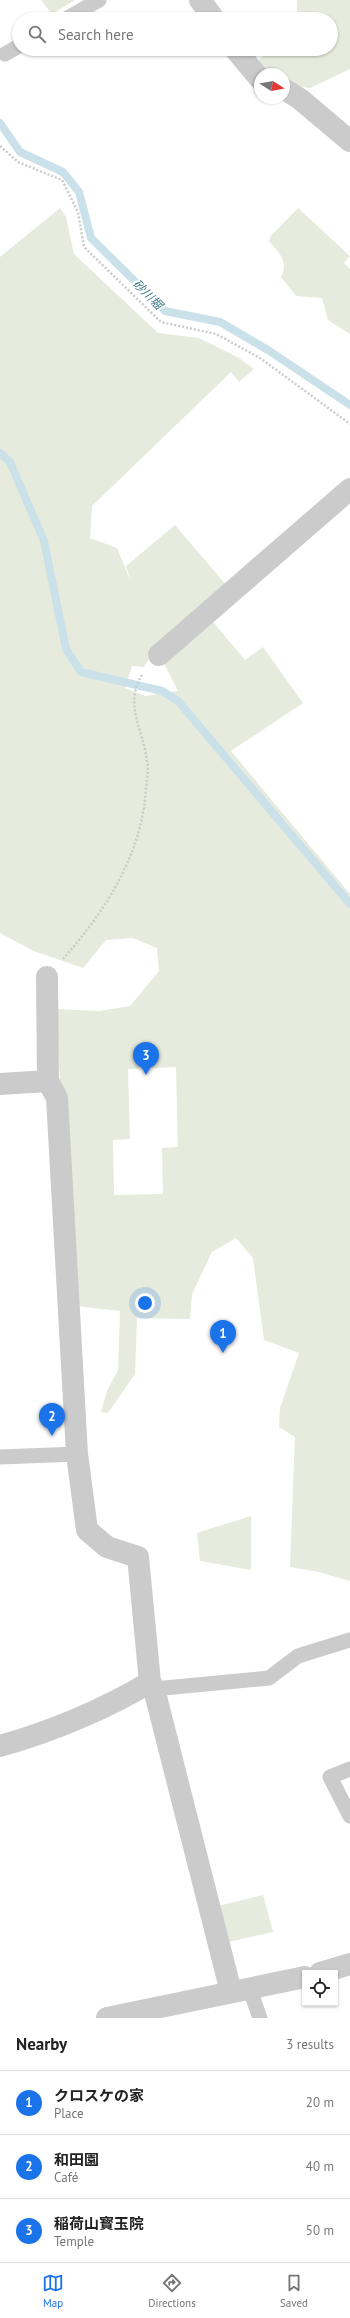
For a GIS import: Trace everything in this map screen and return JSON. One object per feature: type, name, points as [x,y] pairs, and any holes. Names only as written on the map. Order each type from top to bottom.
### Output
[{"type":"street","points":[[200,0],[209,12]]},
{"type":"street","points":[[241,56],[254,72]]},
{"type":"street","points":[[290,93],[300,99],[350,141]]},
{"type":"street","points":[[159,656],[350,489]]},
{"type":"street","points":[[47,977],[48,1081],[57,1098],[77,1454],[87,1530],[107,1547],[138,1558],[152,1685],[240,1990]]},
{"type":"street","points":[[0,1084],[48,1081]]},
{"type":"street","points":[[0,1746],[26,1739],[152,1685]]},
{"type":"street","points":[[330,1970],[350,1964]]},
{"type":"street","points":[[107,2018],[302,1978]]},
{"type":"lane","points":[[78,12],[99,0]]},
{"type":"lane","points":[[6,54],[12,50]]},
{"type":"lane","points":[[0,1458],[77,1454]]},
{"type":"lane","points":[[152,1685],[270,1678],[298,1656],[350,1640]]},
{"type":"lane","points":[[350,1769],[330,1777],[350,1816]]},
{"type":"lane","points":[[240,1990],[260,2018]]},
{"type":"path","points":[[0,146],[18,162],[62,180],[78,212],[84,248],[161,322],[216,334],[223,337],[260,358],[350,424]]},
{"type":"path","points":[[47,977],[107,904],[131,857],[145,811],[148,761],[134,711],[136,685]]},
{"type":"shaded area","points":[[41,0],[75,0],[55,12],[50,12]]},
{"type":"shaded area","points":[[297,0],[350,0],[350,69],[310,88],[290,85],[290,68],[259,68],[254,63],[263,56],[338,56],[338,12],[297,12]]},
{"type":"shaded area","points":[[60,208],[66,217],[74,254],[158,333],[199,338],[239,358],[254,369],[239,382],[231,372],[92,506],[90,538],[117,548],[131,582],[126,566],[175,525],[227,586],[151,656],[144,667],[132,666],[125,688],[145,696],[178,691],[164,663],[213,622],[245,660],[263,647],[303,703],[231,751],[350,894],[350,1581],[319,1572],[290,1567],[295,1437],[279,1427],[280,1408],[299,1353],[264,1340],[253,1258],[236,1238],[212,1252],[192,1294],[190,1319],[137,1318],[135,1374],[108,1413],[101,1412],[107,1391],[118,1370],[120,1311],[76,1306],[55,1009],[100,1011],[130,1006],[159,971],[157,948],[133,938],[106,940],[83,968],[34,951],[0,933],[0,257]],"holes":[[[176,1067],[178,1147],[162,1148],[163,1194],[114,1195],[113,1140],[130,1139],[128,1069]]]},
{"type":"shaded area","points":[[298,208],[350,256],[344,263],[350,269],[350,334],[328,320],[322,298],[296,296],[281,277],[284,267],[282,258],[269,241],[271,236]]},
{"type":"shaded area","points":[[251,1516],[251,1570],[200,1561],[197,1533]]},
{"type":"shaded area","points":[[263,1895],[273,1932],[224,1943],[214,1907]]},
{"type":"waterway","name":"砂川堀","points":[[0,123],[20,152],[63,172],[79,192],[91,238],[165,311],[220,322],[268,350],[350,405]]},
{"type":"waterway","points":[[0,453],[10,462],[44,541],[66,649],[81,672],[162,691],[178,701],[350,904]]},
{"type":"place","name":"稲荷山寳玉院","points":[[146,1075]]},
{"type":"place","name":"クロスケの家","points":[[223,1353]]},
{"type":"place","name":"和田園","points":[[52,1436]]}]
